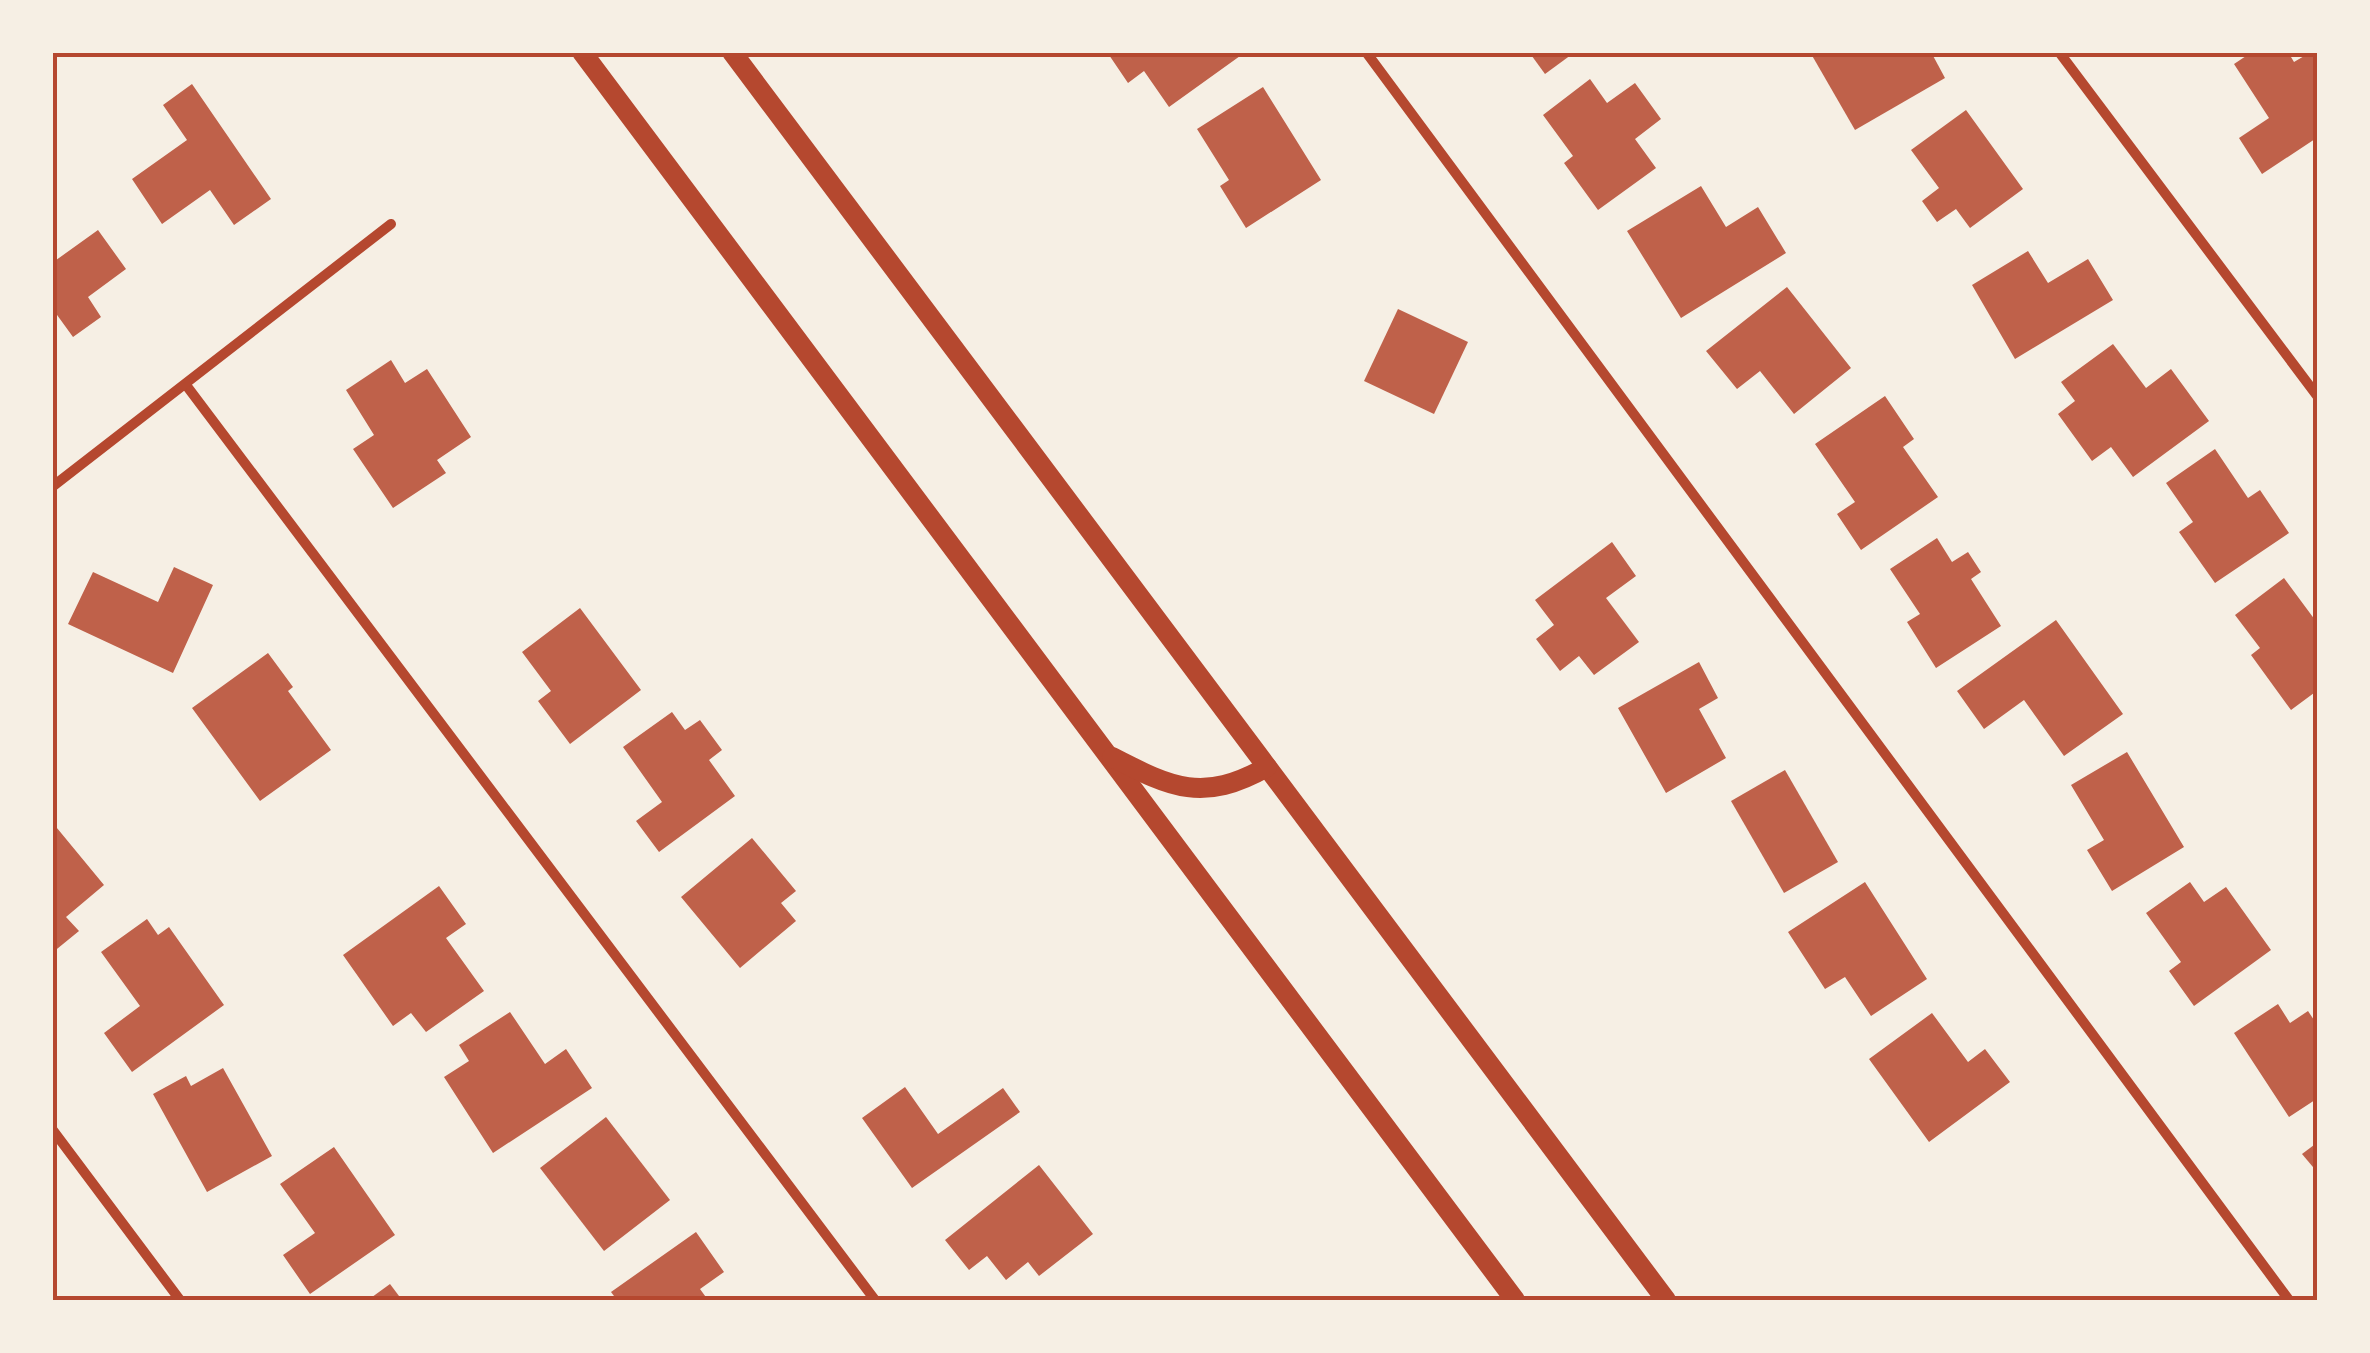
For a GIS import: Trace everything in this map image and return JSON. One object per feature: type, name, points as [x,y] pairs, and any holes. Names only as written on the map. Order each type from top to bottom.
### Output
[{"type":"main road","points":[[582,52],[1515,1300]]},
{"type":"main road","points":[[732,52],[1666,1300]]},
{"type":"main road","points":[[1106,753],[1158,781],[1204,790],[1238,784],[1266,768]]},
{"type":"street","points":[[1366,52],[2289,1300]]},
{"type":"street","points":[[2059,52],[2318,396]]},
{"type":"street","points":[[52,487],[391,224]]},
{"type":"street","points":[[186,386],[874,1300]]},
{"type":"street","points":[[52,1130],[180,1300]]},
{"type":"building","points":[[1107,52],[1237,52],[1240,56],[1169,107],[1144,71],[1128,83]]},
{"type":"building","points":[[1529,52],[1575,52],[1545,74]]},
{"type":"building","points":[[1810,52],[1931,52],[1945,78],[1855,130]]},
{"type":"building","points":[[2252,52],[2288,52],[2294,62],[2311,52],[2318,63],[2318,137],[2262,174],[2239,138],[2269,118],[2234,64]]},
{"type":"building","points":[[1590,79],[1607,103],[1635,83],[1661,119],[1635,139],[1656,168],[1598,210],[1564,163],[1573,156],[1543,115]]},
{"type":"building","points":[[192,84],[271,199],[234,225],[210,190],[162,224],[132,179],[187,140],[163,105]]},
{"type":"building","points":[[1263,87],[1321,180],[1246,228],[1220,186],[1229,180],[1197,129]]},
{"type":"building","points":[[1966,110],[2023,189],[1970,228],[1956,209],[1937,222],[1922,201],[1939,188],[1911,150]]},
{"type":"building","points":[[1701,186],[1726,227],[1758,207],[1786,253],[1681,318],[1627,231]]},
{"type":"building","points":[[98,230],[126,269],[88,297],[101,317],[73,337],[52,308],[52,263]]},
{"type":"building","points":[[2028,251],[2048,283],[2088,259],[2113,300],[2015,359],[1972,285]]},
{"type":"building","points":[[1787,287],[1851,368],[1794,414],[1760,371],[1737,389],[1706,351]]},
{"type":"building","points":[[1398,309],[1468,342],[1434,414],[1364,381]]},
{"type":"building","points":[[2113,344],[2146,388],[2171,369],[2209,421],[2133,477],[2111,447],[2092,461],[2058,414],[2075,401],[2061,382]]},
{"type":"building","points":[[391,360],[405,383],[427,369],[471,437],[437,460],[446,473],[393,508],[353,449],[374,435],[346,390]]},
{"type":"building","points":[[1885,396],[1914,439],[1903,447],[1938,497],[1861,550],[1837,514],[1855,502],[1815,444]]},
{"type":"building","points":[[2215,449],[2248,498],[2260,490],[2289,533],[2215,583],[2179,532],[2193,522],[2166,483]]},
{"type":"building","points":[[1937,538],[1952,562],[1968,552],[1981,572],[1971,579],[2001,626],[1936,668],[1907,622],[1920,614],[1890,569]]},
{"type":"building","points":[[1612,542],[1636,576],[1606,598],[1639,642],[1594,675],[1579,656],[1560,671],[1536,639],[1554,625],[1535,600]]},
{"type":"building","points":[[174,567],[213,585],[173,673],[68,624],[93,572],[158,602]]},
{"type":"building","points":[[2284,578],[2318,624],[2318,690],[2291,710],[2251,655],[2260,648],[2235,615]]},
{"type":"building","points":[[580,608],[641,690],[570,744],[538,701],[551,691],[522,652]]},
{"type":"building","points":[[2056,620],[2123,714],[2064,756],[2024,700],[1984,729],[1957,691]]},
{"type":"building","points":[[268,653],[293,687],[288,691],[331,750],[260,801],[192,708]]},
{"type":"building","points":[[1699,662],[1718,698],[1699,709],[1726,758],[1666,793],[1618,708]]},
{"type":"building","points":[[672,712],[685,730],[700,720],[722,750],[709,760],[735,796],[659,852],[636,821],[662,802],[623,747]]},
{"type":"building","points":[[2127,752],[2184,847],[2112,891],[2087,850],[2104,840],[2071,785]]},
{"type":"building","points":[[1785,770],[1838,862],[1784,893],[1731,801]]},
{"type":"building","points":[[52,822],[104,885],[66,917],[79,931],[52,953]]},
{"type":"building","points":[[752,838],[796,891],[781,903],[796,921],[740,968],[681,897]]},
{"type":"building","points":[[1865,882],[1927,979],[1871,1016],[1845,977],[1825,989],[1788,932]]},
{"type":"building","points":[[2190,882],[2204,902],[2226,887],[2271,950],[2194,1006],[2169,971],[2181,962],[2146,913]]},
{"type":"building","points":[[439,886],[466,924],[446,938],[484,991],[426,1032],[411,1013],[393,1026],[343,955]]},
{"type":"building","points":[[147,919],[158,935],[169,927],[224,1005],[132,1072],[104,1033],[140,1006],[101,952]]},
{"type":"building","points":[[2278,1004],[2290,1023],[2308,1011],[2318,1026],[2318,1098],[2289,1117],[2234,1033]]},
{"type":"building","points":[[510,1012],[545,1064],[566,1049],[592,1088],[493,1153],[444,1077],[469,1061],[459,1045]]},
{"type":"building","points":[[1932,1013],[1968,1062],[1985,1049],[2010,1082],[1929,1142],[1869,1059]]},
{"type":"building","points":[[223,1068],[272,1156],[207,1192],[153,1094],[186,1076],[191,1086]]},
{"type":"building","points":[[905,1087],[938,1134],[1003,1088],[1020,1112],[912,1188],[862,1118]]},
{"type":"building","points":[[606,1117],[670,1200],[604,1251],[540,1168]]},
{"type":"building","points":[[2318,1142],[2318,1173],[2302,1154]]},
{"type":"building","points":[[334,1147],[395,1235],[310,1294],[283,1255],[315,1233],[280,1184]]},
{"type":"building","points":[[1039,1165],[1093,1234],[1039,1276],[1028,1262],[1006,1280],[987,1256],[969,1270],[945,1240]]},
{"type":"building","points":[[696,1232],[724,1272],[700,1289],[708,1300],[617,1300],[611,1292]]},
{"type":"building","points":[[390,1284],[402,1300],[368,1300]]}]
